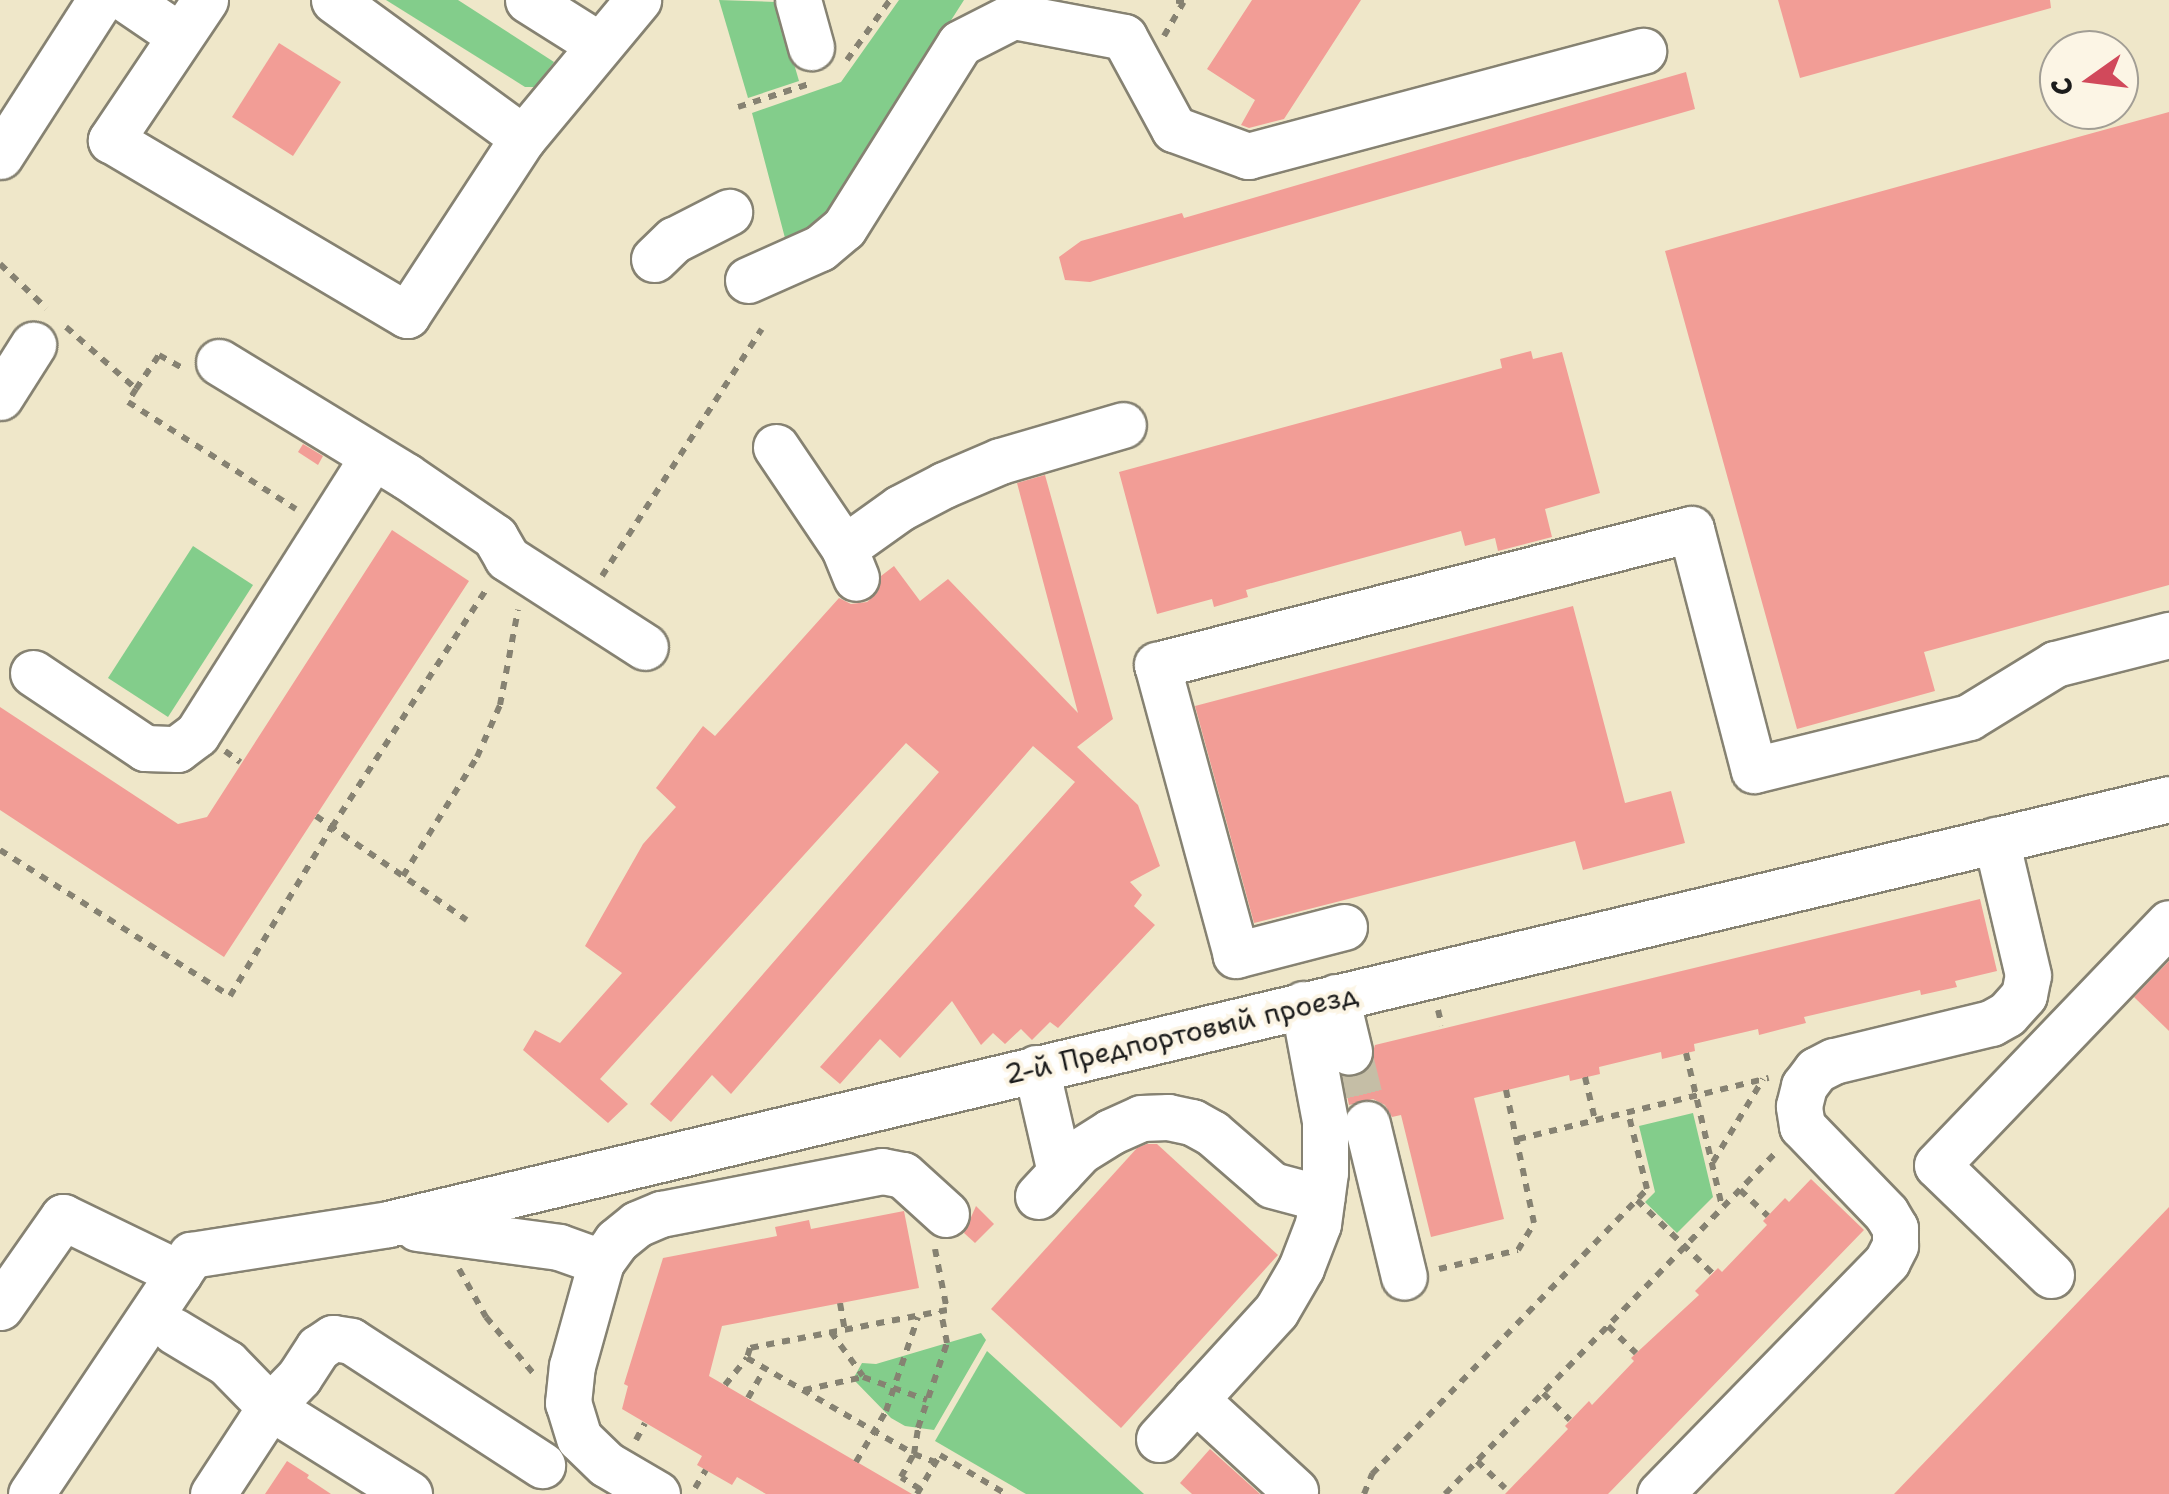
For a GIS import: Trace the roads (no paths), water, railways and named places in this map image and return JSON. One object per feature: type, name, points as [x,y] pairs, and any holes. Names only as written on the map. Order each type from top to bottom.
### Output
[{"type":"street","points":[[0,156],[12,110],[100,0]]},
{"type":"street","points":[[127,0],[192,18],[111,140],[407,315],[523,138],[638,0]]},
{"type":"street","points":[[334,0],[523,138]]},
{"type":"street","points":[[528,0],[598,44]]},
{"type":"street","points":[[798,0],[812,46]]},
{"type":"street","points":[[748,280],[820,248],[844,228],[960,43],[1012,16],[1124,37],[1174,130],[1248,156],[1643,51]]},
{"type":"street","points":[[654,259],[674,240],[729,212]]},
{"type":"street","points":[[0,396],[34,345]]},
{"type":"street","points":[[219,362],[495,536],[517,564],[646,647]]},
{"type":"street","points":[[776,447],[850,563],[900,508],[944,485],[1000,461],[1123,424]]},
{"type":"street","points":[[34,673],[146,748],[177,749],[196,734],[373,457]]},
{"type":"street","points":[[1344,927],[1236,955],[1157,665],[1690,528],[1754,770],[1969,717],[2055,664],[2169,635]]},
{"type":"street","name":"2-й Предпортовый проезд","points":[[198,1260],[408,1227],[1036,1068],[2169,798]]},
{"type":"street","points":[[1660,1494],[1886,1260],[1895,1246],[1895,1228],[1886,1213],[1802,1126],[1801,1096],[1816,1070],[1834,1061],[1991,1023],[2007,1014],[2024,995],[2028,974],[1996,840]]},
{"type":"street","points":[[2051,1275],[1936,1165],[2169,923]]},
{"type":"street","points":[[1320,1001],[1350,1051]]},
{"type":"street","points":[[1159,1439],[1276,1310],[1301,1268],[1318,1224],[1324,1121],[1320,1001]]},
{"type":"street","points":[[1036,1068],[1049,1184],[1080,1150],[1110,1132],[1141,1118],[1168,1117],[1192,1122],[1212,1133],[1272,1185],[1297,1196],[1321,1198]]},
{"type":"street","points":[[1367,1124],[1404,1277]]},
{"type":"street","points":[[677,1487],[606,1464],[580,1438],[568,1403],[572,1366],[601,1262],[616,1240],[662,1214],[882,1171],[903,1176],[940,1227]]},
{"type":"street","points":[[0,1306],[63,1216],[198,1260]]},
{"type":"street","points":[[408,1227],[559,1247],[601,1262]]},
{"type":"street","points":[[64,1494],[174,1331],[198,1260]]},
{"type":"street","points":[[31,1494],[198,1260]]},
{"type":"street","points":[[174,1331],[226,1363],[270,1407],[409,1494]]},
{"type":"street","points":[[214,1494],[270,1407],[299,1377],[318,1348],[333,1338],[351,1341],[542,1464]]},
{"type":"street","points":[[1195,1400],[1294,1490]]},
{"type":"tunnel","points":[[1349,1051],[1367,1124]]}]
